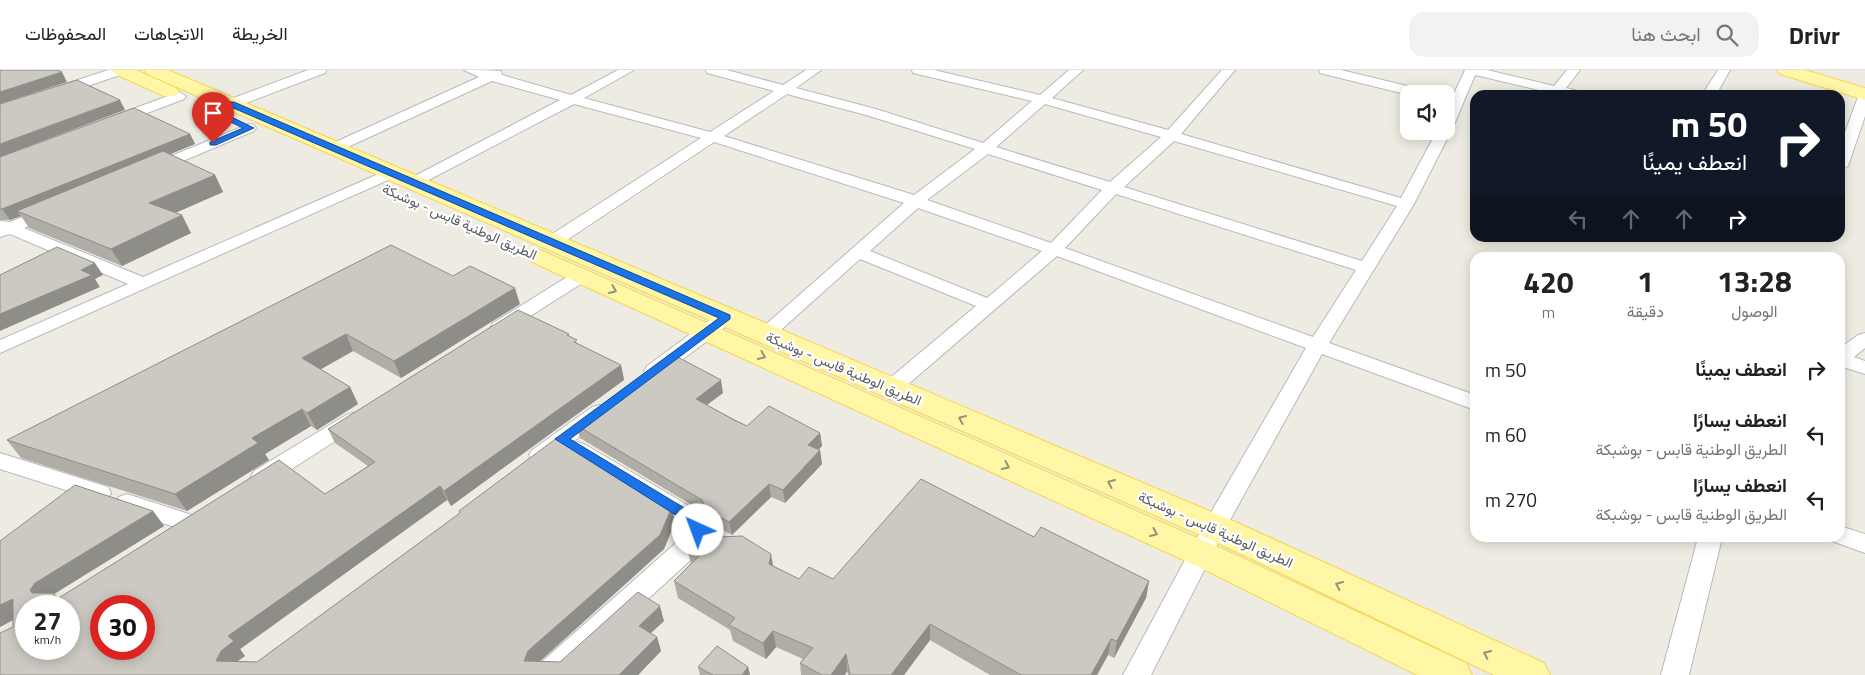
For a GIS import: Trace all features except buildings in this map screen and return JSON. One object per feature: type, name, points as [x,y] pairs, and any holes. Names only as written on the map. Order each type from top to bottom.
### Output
[{"type":"main road","name":"الطريق الوطنية قابس - بوشبكة","points":[[121,70],[179,96],[222,107],[334,148],[581,276],[717,325],[766,334],[1214,527],[1531,675]]},
{"type":"main road","points":[[1786,70],[1865,95]]},
{"type":"main road","points":[[1814,70],[1865,84]]},
{"type":"main road","name":"الطريق الوطنية قابس - بوشبكة","points":[[159,71],[222,107],[250,128],[392,179],[552,242],[717,325],[1453,675]]},
{"type":"street","points":[[47,95],[121,70]]},
{"type":"street","points":[[222,107],[320,70]]},
{"type":"street","points":[[470,70],[497,73],[571,99],[799,163],[915,202],[1470,401]]},
{"type":"street","points":[[0,347],[392,179],[571,99],[628,70]]},
{"type":"street","points":[[712,70],[871,112],[1114,187],[1366,268]]},
{"type":"street","points":[[552,242],[815,70]]},
{"type":"street","points":[[924,70],[1043,99],[1406,204]]},
{"type":"street","points":[[766,334],[915,202],[986,148],[1077,70]]},
{"type":"street","points":[[891,388],[1053,251],[1114,187],[1171,136],[1229,70]]},
{"type":"street","points":[[1325,70],[1400,88]]},
{"type":"street","points":[[1455,96],[1471,70],[1557,90],[1574,70]]},
{"type":"street","points":[[1712,90],[1724,70]]},
{"type":"street","points":[[334,148],[497,73]]},
{"type":"street","points":[[1845,149],[1865,95]]},
{"type":"street","points":[[98,127],[179,96]]},
{"type":"street","points":[[139,174],[250,128]]},
{"type":"street","points":[[1137,675],[1214,527],[1317,346],[1406,204],[1439,140]]},
{"type":"street","points":[[3,228],[65,205]]},
{"type":"street","points":[[3,228],[144,284]]},
{"type":"street","points":[[858,252],[989,305]]},
{"type":"street","points":[[481,339],[581,276]]},
{"type":"street","points":[[638,383],[717,325]]},
{"type":"street","points":[[1845,355],[1865,339]]},
{"type":"street","points":[[1845,361],[1865,368]]},
{"type":"street","points":[[522,469],[615,400]]},
{"type":"street","points":[[248,486],[373,407]]},
{"type":"street","points":[[546,675],[686,549],[698,530],[696,522],[562,439]]},
{"type":"street","points":[[0,461],[198,518],[165,539]]},
{"type":"street","points":[[1845,537],[1865,544]]},
{"type":"street","points":[[1675,675],[1709,542]]},
{"type":"route","points":[[213,143],[250,128],[212,111],[232,104],[726,317],[562,439],[696,522],[698,530]]}]
